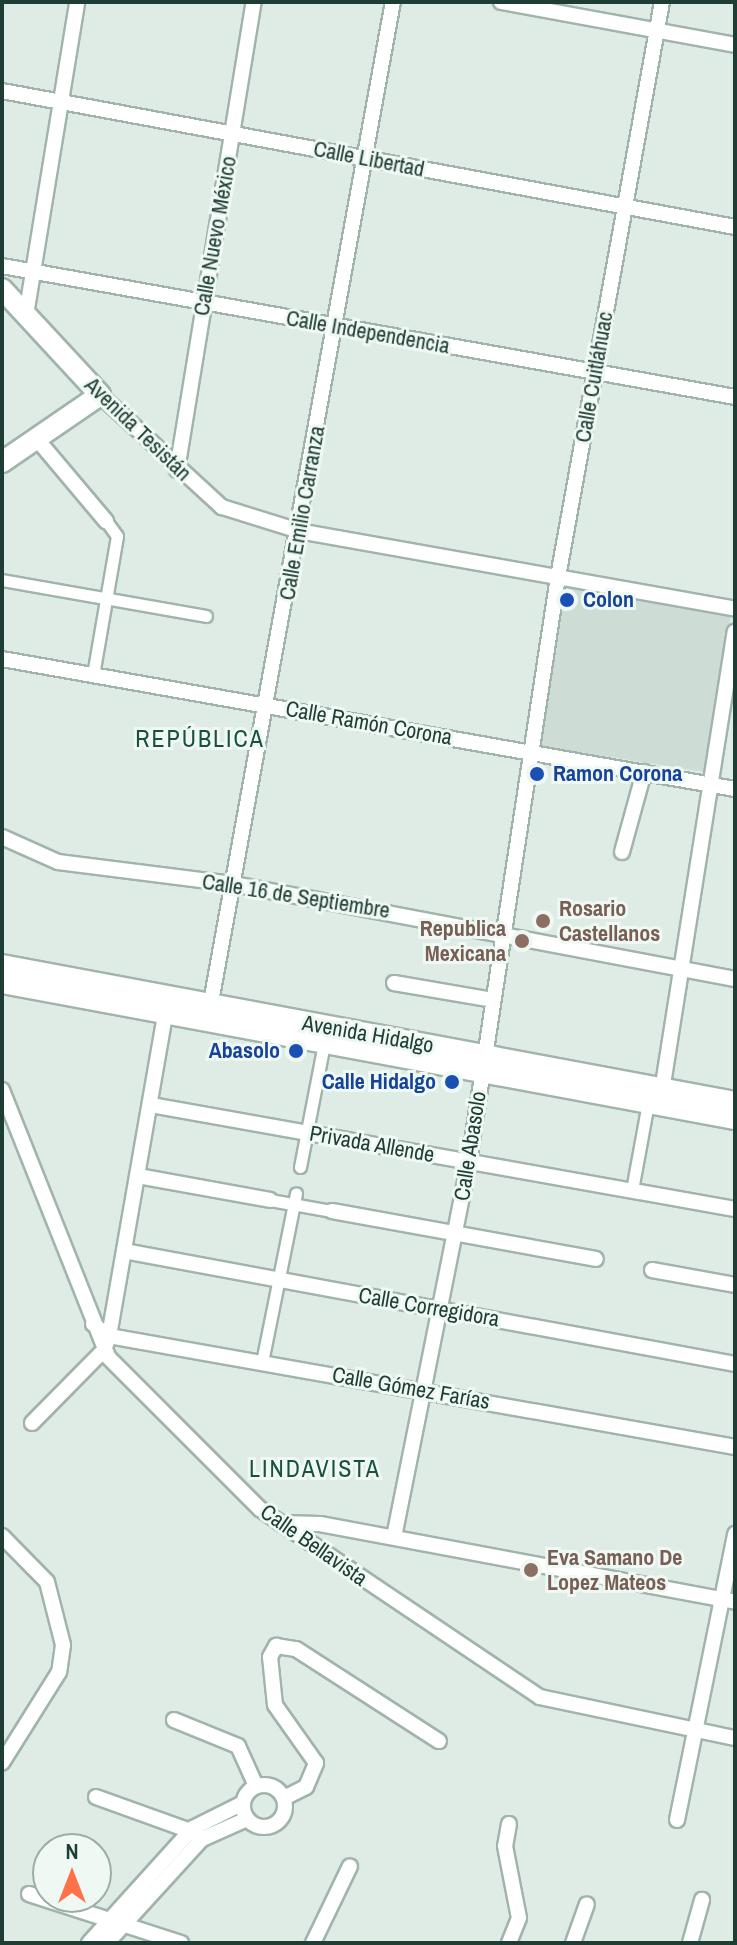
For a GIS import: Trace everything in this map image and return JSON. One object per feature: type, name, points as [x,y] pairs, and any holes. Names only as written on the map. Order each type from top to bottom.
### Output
[{"type":"main road","name":"Avenida Tesistán","points":[[2,289],[100,395]]},
{"type":"main road","points":[[2,462],[100,395]]},
{"type":"main road","name":"Avenida Hidalgo","points":[[2,965],[44,982],[165,1015],[209,1014],[324,1044],[483,1064]]},
{"type":"main road","name":"Avenida Hidalgo","points":[[2,983],[44,982],[483,1064],[657,1099],[735,1119]]},
{"type":"main road","name":"Avenida Hidalgo","points":[[657,1099],[735,1102]]},
{"type":"street","points":[[26,315],[77,2]]},
{"type":"street","name":"Calle Nuevo México","points":[[177,470],[254,2]]},
{"type":"street","name":"Calle Emilio Carranza","points":[[209,1014],[268,705],[393,2]]},
{"type":"street","points":[[501,2],[735,45]]},
{"type":"street","name":"Calle Cuitláhuac","points":[[533,752],[558,577],[662,2]]},
{"type":"street","name":"Calle Libertad","points":[[2,91],[234,131],[366,159],[735,227]]},
{"type":"street","name":"Calle Independencia","points":[[2,266],[735,397]]},
{"type":"street","name":"Avenida Tesistán","points":[[100,395],[177,470],[222,507],[299,531],[735,609]]},
{"type":"street","points":[[36,438],[117,536],[93,675]]},
{"type":"street","points":[[2,580],[206,616]]},
{"type":"street","points":[[632,1190],[657,1099],[681,970],[713,785],[735,632]]},
{"type":"street","name":"Calle Ramón Corona","points":[[2,659],[735,789]]},
{"type":"street","name":"Calle Abasolo","points":[[394,1537],[469,1162],[533,752]]},
{"type":"street","points":[[622,852],[644,772]]},
{"type":"street","name":"Calle 16 de Septiembre","points":[[2,837],[58,862],[233,884],[503,932],[735,979]]},
{"type":"street","points":[[394,983],[493,1000]]},
{"type":"street","points":[[32,1423],[106,1343],[165,1015]]},
{"type":"street","points":[[300,1167],[324,1044]]},
{"type":"street","name":"Calle Bellavista","points":[[2,1090],[92,1323],[106,1343],[280,1523],[540,1697],[735,1738]]},
{"type":"street","name":"Privada Allende","points":[[151,1105],[735,1209]]},
{"type":"street","points":[[138,1176],[270,1200],[295,1198],[332,1211],[596,1259]]},
{"type":"street","points":[[262,1362],[295,1198]]},
{"type":"street","name":"Calle Corregidora","points":[[124,1251],[735,1364]]},
{"type":"street","points":[[652,1270],[735,1285]]},
{"type":"street","name":"Calle Gómez Farías","points":[[106,1343],[262,1362],[735,1447]]},
{"type":"street","points":[[280,1523],[394,1537],[728,1601]]},
{"type":"street","points":[[677,1820],[695,1730],[728,1601],[735,1534]]},
{"type":"street","points":[[2,1536],[47,1582],[63,1645],[59,1672],[8,1745],[2,1763]]},
{"type":"street","points":[[107,1943],[197,1834],[247,1819],[275,1824],[284,1798],[306,1787],[316,1763],[275,1705],[270,1657],[276,1646],[296,1649],[439,1741]]},
{"type":"street","points":[[174,1720],[238,1746],[256,1786]]},
{"type":"street","points":[[256,1786],[276,1787],[284,1798]]},
{"type":"street","points":[[89,1943],[106,1917],[197,1834],[243,1803],[256,1786]]},
{"type":"street","points":[[96,1797],[197,1834]]},
{"type":"street","points":[[243,1803],[247,1819]]},
{"type":"street","points":[[509,1824],[505,1846],[519,1918],[509,1943]]},
{"type":"street","points":[[313,1943],[350,1866]]},
{"type":"street","points":[[29,1894],[181,1943]]},
{"type":"street","points":[[690,1943],[702,1900]]},
{"type":"street","points":[[573,1943],[587,1904]]},
{"type":"shaded area","points":[[566,588],[731,614],[706,772],[541,746]]},
{"type":"place","name":"Colon","points":[[567,600]]},
{"type":"place","name":"Ramon Corona","points":[[537,774]]},
{"type":"place","name":"Rosario Castellanos","points":[[543,921]]},
{"type":"place","name":"Republica Mexicana","points":[[522,941]]},
{"type":"place","name":"Abasolo","points":[[296,1051]]},
{"type":"place","name":"Calle Hidalgo","points":[[452,1082]]},
{"type":"place","name":"Eva Samano De Lopez Mateos","points":[[531,1570]]},
{"type":"district","name":"REPÚBLICA","points":[[200,739]]},
{"type":"district","name":"LINDAVISTA","points":[[315,1469]]}]
